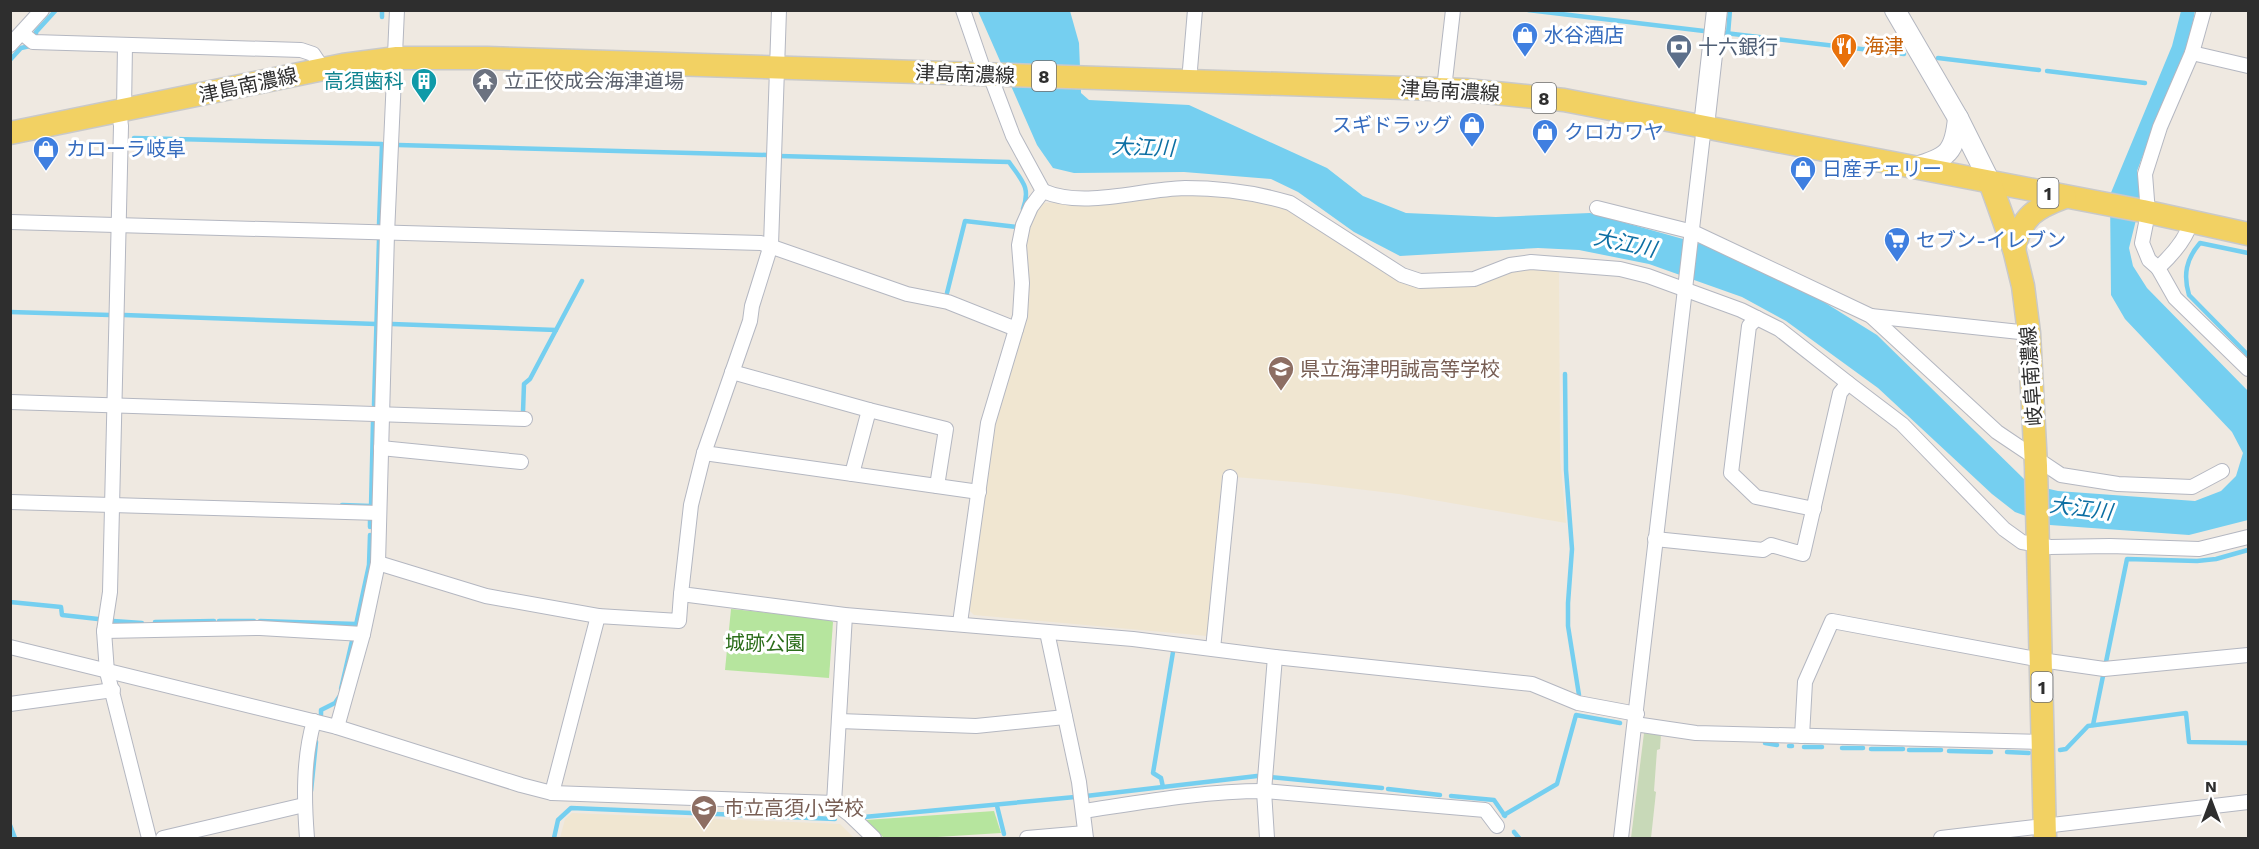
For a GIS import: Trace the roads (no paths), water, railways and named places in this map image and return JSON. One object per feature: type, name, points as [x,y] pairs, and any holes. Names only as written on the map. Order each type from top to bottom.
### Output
[{"type":"main road","name":"津島南濃線","points":[[10,133],[323,69],[397,58],[487,58],[1444,89],[1564,100],[1990,182]]},
{"type":"main road","name":"1","points":[[1990,182],[2248,234]]},
{"type":"main road","name":"岐阜南濃線","points":[[1990,182],[2014,249],[2023,286],[2029,333],[2036,463],[2045,832]]},
{"type":"main road","name":"1","points":[[2014,249],[2024,221],[2044,205],[2066,196]]},
{"type":"street","points":[[10,45],[42,10]]},
{"type":"street","points":[[337,727],[363,634],[378,563],[387,234],[397,58],[397,10]]},
{"type":"street","points":[[378,563],[486,596],[598,616],[679,621],[691,505],[704,453],[750,321],[752,306],[771,245],[779,10]]},
{"type":"street","points":[[963,10],[991,75],[1013,136],[1042,191],[1056,197],[1110,196],[1184,188],[1271,197],[1290,203],[1402,275],[1420,281],[1474,279],[1509,265],[1531,262],[1620,269],[1648,276],[1685,287],[1741,310],[1779,329],[1902,424],[2004,529],[2022,542],[2199,549],[2248,537]]},
{"type":"street","points":[[1189,81],[1195,10]]},
{"type":"street","points":[[1444,89],[1453,10]]},
{"type":"street","points":[[1621,838],[1717,10]]},
{"type":"street","points":[[1894,10],[1958,118],[1990,182]]},
{"type":"street","points":[[2204,10],[2192,53],[2160,127],[2145,174],[2146,212],[2142,243],[2149,260],[2158,268],[2175,298],[2248,369]]},
{"type":"street","points":[[22,33],[33,42],[301,50],[313,54],[323,69]]},
{"type":"street","points":[[125,45],[121,111],[110,592],[105,631],[107,672],[149,838]]},
{"type":"street","points":[[2192,53],[2248,66]]},
{"type":"street","points":[[1915,167],[1935,162],[1948,154],[1953,147],[1958,118]]},
{"type":"street","points":[[960,623],[988,423],[1020,316],[1022,283],[1019,244],[1023,225],[1042,191]]},
{"type":"street","points":[[1597,208],[1692,234],[1871,316],[1997,432],[2036,463],[2061,475],[2118,484],[2192,487],[2222,471]]},
{"type":"street","points":[[10,222],[599,238],[771,245],[907,294],[948,302],[1016,329]]},
{"type":"street","points":[[2158,268],[2171,256],[2188,231],[2191,222]]},
{"type":"street","points":[[1871,316],[2029,333]]},
{"type":"street","points":[[1757,318],[1749,326],[1731,473],[1756,497],[1814,509]]},
{"type":"street","points":[[732,372],[946,429],[937,486]]},
{"type":"street","points":[[1655,539],[1763,550],[1771,545],[1803,554],[1840,393],[1848,383]]},
{"type":"street","points":[[10,402],[525,419]]},
{"type":"street","points":[[852,474],[869,410]]},
{"type":"street","points":[[381,448],[521,462]]},
{"type":"street","points":[[704,453],[979,492]]},
{"type":"street","points":[[1214,649],[1230,477]]},
{"type":"street","points":[[10,502],[379,513]]},
{"type":"street","points":[[681,594],[845,615],[1133,639],[1275,657],[1532,684],[1578,703],[1696,733],[1730,732],[2043,742]]},
{"type":"street","points":[[834,803],[845,615]]},
{"type":"street","points":[[552,793],[598,616]]},
{"type":"street","points":[[1802,736],[1805,682],[1832,621],[2041,660],[2104,669],[2248,655]]},
{"type":"street","points":[[105,631],[260,628],[363,634]]},
{"type":"street","points":[[1027,838],[1086,836],[1079,782],[1047,632]]},
{"type":"street","points":[[10,647],[337,727],[552,793],[834,803],[874,838]]},
{"type":"street","points":[[1267,838],[1264,791],[1275,657]]},
{"type":"street","points":[[10,704],[113,690]]},
{"type":"street","points":[[839,721],[976,726],[1065,717]]},
{"type":"street","points":[[307,838],[304,806],[308,742],[314,721]]},
{"type":"street","points":[[1083,811],[1219,792],[1264,791],[1485,810],[1497,826]]},
{"type":"street","points":[[1941,838],[2045,832],[2248,802]]},
{"type":"street","points":[[163,838],[304,806]]},
{"type":"water","name":"大江川","points":[[978,11],[1070,11],[1079,43],[1081,93],[1089,100],[1189,105],[1327,168],[1363,196],[1406,213],[1496,217],[1590,213],[1701,244],[1736,258],[1819,299],[1877,335],[2024,479],[2036,486],[2058,491],[2195,501],[2221,491],[2236,476],[2243,453],[2232,432],[2125,319],[2111,295],[2110,195],[2172,46],[2181,11],[2195,11],[2189,41],[2137,171],[2141,200],[2129,248],[2133,266],[2147,288],[2248,391],[2248,520],[2189,535],[2050,525],[2015,512],[1992,494],[1878,388],[1786,321],[1742,297],[1649,264],[1579,250],[1538,248],[1400,256],[1354,232],[1298,192],[1271,179],[1184,172],[1074,173],[1053,168],[1037,145]]},
{"type":"waterway","points":[[36,37],[36,32],[56,10]]},
{"type":"waterway","points":[[382,10],[382,17]]},
{"type":"waterway","points":[[1528,10],[1704,31]]},
{"type":"waterway","points":[[1728,34],[1730,10]]},
{"type":"waterway","points":[[1725,33],[1904,54]]},
{"type":"waterway","points":[[10,60],[21,48],[30,46]]},
{"type":"waterway","points":[[1938,58],[2039,70]]},
{"type":"waterway","points":[[2047,71],[2145,83]]},
{"type":"waterway","points":[[134,138],[382,144],[379,225]]},
{"type":"waterway","points":[[398,145],[767,155]]},
{"type":"waterway","points":[[779,156],[1009,162],[1026,189],[1023,209]]},
{"type":"waterway","points":[[947,293],[965,221],[1017,227],[1018,223]]},
{"type":"waterway","points":[[374,405],[379,240]]},
{"type":"waterway","points":[[2248,253],[2200,243],[2189,261],[2186,274],[2189,295],[2248,355]]},
{"type":"waterway","points":[[392,324],[556,330],[582,281]]},
{"type":"waterway","points":[[10,312],[110,315]]},
{"type":"waterway","points":[[124,315],[376,324]]},
{"type":"waterway","points":[[523,412],[524,384],[530,379],[556,330]]},
{"type":"waterway","points":[[1565,374],[1566,470],[1572,549],[1568,626],[1579,695]]},
{"type":"waterway","points":[[371,507],[373,422]]},
{"type":"waterway","points":[[342,505],[371,506]]},
{"type":"waterway","points":[[370,518],[370,527]]},
{"type":"waterway","points":[[356,625],[369,565],[370,535]]},
{"type":"waterway","points":[[2106,662],[2127,559],[2197,561],[2216,559],[2248,550]]},
{"type":"waterway","points":[[10,602],[61,607],[62,615],[98,619]]},
{"type":"waterway","points":[[113,621],[142,623]]},
{"type":"waterway","points":[[155,622],[214,621]]},
{"type":"waterway","points":[[219,621],[254,621]]},
{"type":"waterway","points":[[260,621],[356,624]]},
{"type":"waterway","points":[[341,689],[352,641]]},
{"type":"waterway","points":[[1163,787],[1161,778],[1153,773],[1173,652]]},
{"type":"waterway","points":[[2093,725],[2103,676]]},
{"type":"waterway","points":[[321,715],[321,710],[335,703],[339,697]]},
{"type":"waterway","points":[[2060,750],[2066,749],[2088,726],[2186,713],[2189,742],[2248,743]]},
{"type":"waterway","points":[[1504,815],[1557,784],[1576,715],[1620,723]]},
{"type":"waterway","points":[[311,791],[316,742]]},
{"type":"waterway","points":[[1765,743],[1777,745]]},
{"type":"waterway","points":[[1804,747],[1822,747]]},
{"type":"waterway","points":[[1842,748],[1863,748]]},
{"type":"waterway","points":[[1871,749],[1903,749]]},
{"type":"waterway","points":[[1909,750],[1941,750]]},
{"type":"waterway","points":[[1949,751],[1991,752]]},
{"type":"waterway","points":[[2007,752],[2029,753]]},
{"type":"waterway","points":[[1086,796],[1257,776]]},
{"type":"waterway","points":[[1269,777],[1382,788]]},
{"type":"waterway","points":[[1388,789],[1440,795]]},
{"type":"waterway","points":[[1451,796],[1494,800],[1505,816]]},
{"type":"waterway","points":[[864,817],[1075,797]]},
{"type":"waterway","points":[[997,806],[1004,834]]},
{"type":"waterway","points":[[554,838],[558,820],[571,808],[835,819]]},
{"type":"waterway","points":[[10,825],[15,838]]},
{"type":"waterway","points":[[1514,832],[1519,838]]},
{"type":"place","name":"水谷酒店","points":[[1525,58]]},
{"type":"place","name":"海津","points":[[1844,69]]},
{"type":"place","name":"十六銀行","points":[[1679,70]]},
{"type":"place","name":"高須歯科","points":[[424,104]]},
{"type":"place","name":"立正佼成会海津道場","points":[[485,104]]},
{"type":"place","name":"スギドラッグ","points":[[1472,148]]},
{"type":"place","name":"クロカワヤ","points":[[1545,155]]},
{"type":"place","name":"カローラ岐阜","points":[[46,172]]},
{"type":"place","name":"日産チェリー","points":[[1803,192]]},
{"type":"place","name":"セブン-イレブン","points":[[1897,263]]},
{"type":"place","name":"県立海津明誠高等学校","points":[[1281,392]]},
{"type":"place","name":"市立高須小学校","points":[[704,831]]},
{"type":"park label","name":"城跡公園","points":[[765,643]]}]
